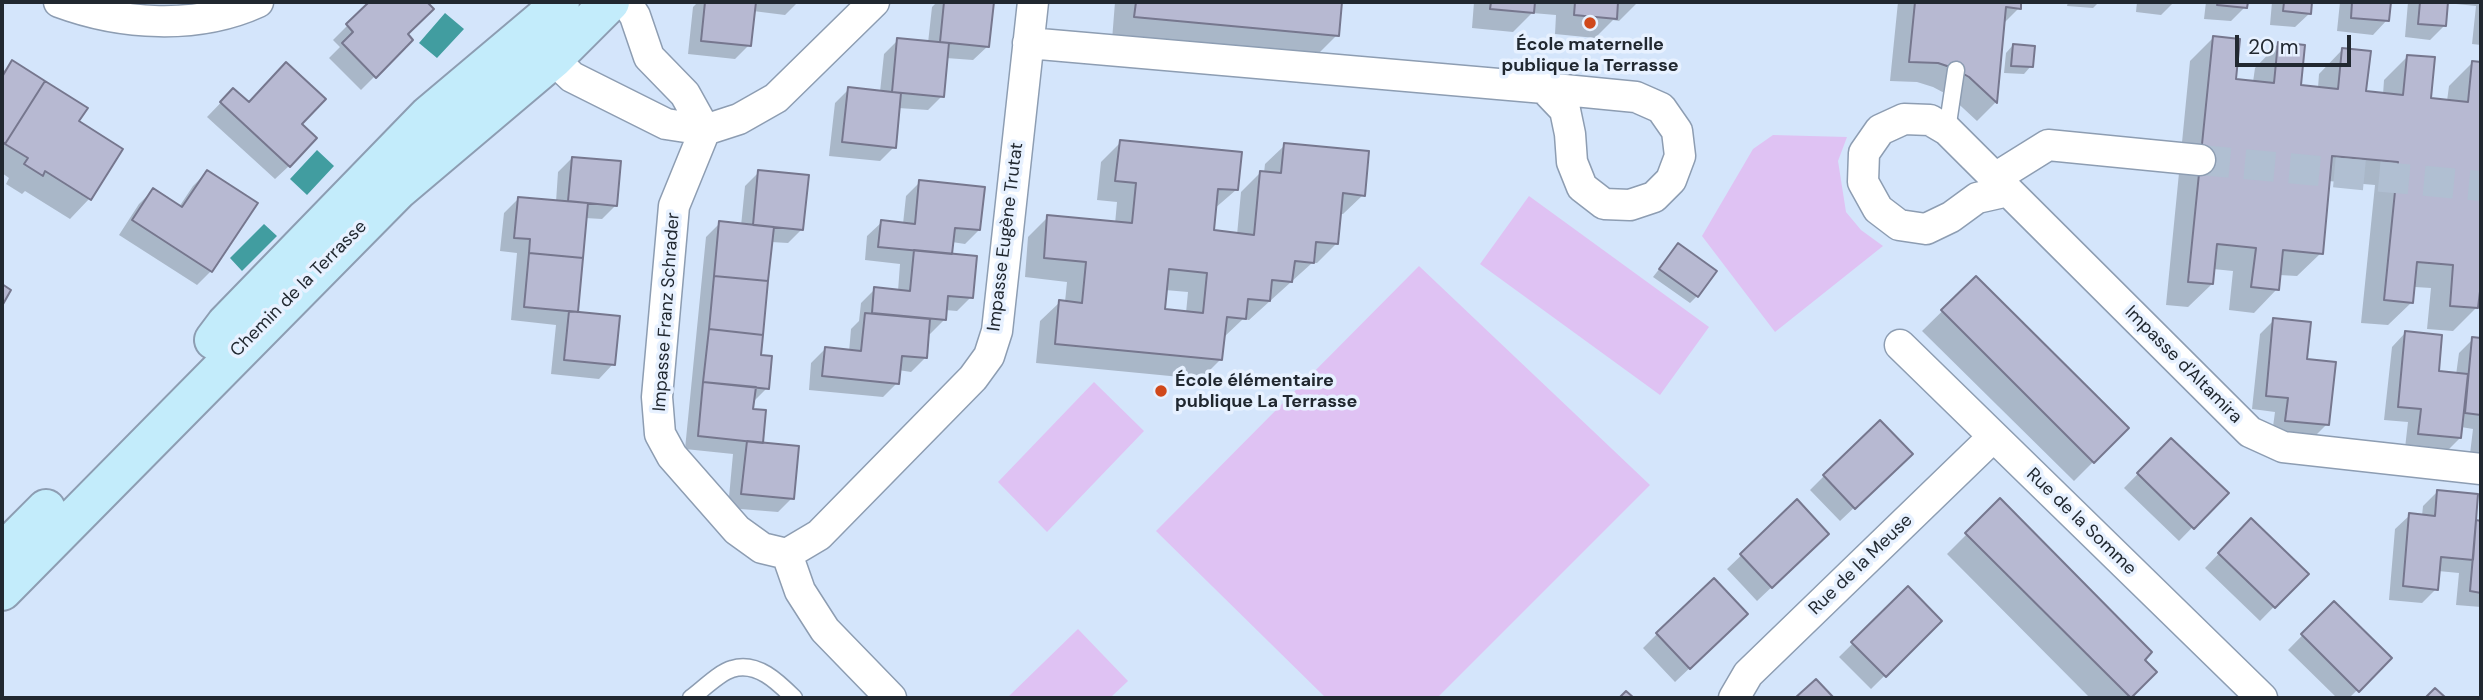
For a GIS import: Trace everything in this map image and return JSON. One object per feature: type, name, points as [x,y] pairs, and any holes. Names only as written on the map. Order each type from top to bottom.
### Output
[{"type":"street","points":[[59,2],[100,15],[166,21],[222,14],[258,2]]},
{"type":"street","name":"Chemin de la Terrasse","points":[[2,591],[398,190],[553,59],[610,2]]},
{"type":"street","points":[[626,2],[635,16],[649,57],[685,94],[705,131]]},
{"type":"street","points":[[551,10],[553,59],[572,77],[666,124],[705,131],[739,119],[776,98],[874,2]]},
{"type":"street","name":"Impasse Eugène Trutat","points":[[787,554],[819,535],[973,378],[989,356],[997,331],[1033,2]]},
{"type":"street","name":"Chemin de la Terrasse","points":[[2,553],[191,370],[226,324],[429,115],[551,10]]},
{"type":"street","points":[[1028,43],[1544,88],[1636,97],[1661,108],[1677,131],[1680,156],[1671,180],[1654,197],[1630,205],[1604,204],[1582,187],[1572,162],[1565,110],[1544,88]]},
{"type":"street","name":"Impasse d'Altamira","points":[[2001,185],[1951,217],[1926,229],[1899,225],[1878,209],[1863,182],[1864,153],[1880,130],[1905,119],[1930,120],[1947,130],[2250,432],[2283,447],[2481,469]]},
{"type":"street","name":"Impasse Franz Schrader","points":[[705,131],[674,206],[657,397],[660,434],[672,457],[737,530],[762,548],[787,554]]},
{"type":"street","points":[[2001,185],[2048,145],[2200,160]]},
{"type":"street","name":"Rue de la Somme","points":[[1900,345],[2262,698]]},
{"type":"street","name":"Rue de la Meuse","points":[[1734,698],[1748,674],[1993,437]]},
{"type":"street","points":[[787,554],[800,591],[825,630],[891,698]]},
{"type":"lane","points":[[1947,130],[1956,70]]},
{"type":"lane","points":[[691,698],[731,669],[746,667],[762,671],[794,698]]},
{"type":"shaded area","points":[[445,13],[464,29],[437,58],[419,43]]},
{"type":"shaded area","points":[[1773,135],[1847,137],[1838,161],[1846,212],[1861,230],[1883,246],[1775,332],[1702,236],[1753,149]]},
{"type":"shaded area","points":[[317,150],[334,166],[307,195],[290,179]]},
{"type":"shaded area","points":[[1529,196],[1709,327],[1660,395],[1480,264]]},
{"type":"shaded area","points":[[264,224],[277,236],[242,271],[230,258]]},
{"type":"shaded area","points":[[1419,266],[1650,485],[1437,698],[1326,698],[1156,531]]},
{"type":"shaded area","points":[[1094,382],[1144,431],[1047,532],[998,482]]},
{"type":"shaded area","points":[[1078,629],[1128,681],[1110,698],[1007,698]]},
{"type":"building","points":[[369,2],[427,2],[434,9],[408,34],[413,40],[376,78],[342,43],[353,32],[346,24]]},
{"type":"building","points":[[705,2],[756,2],[751,46],[701,41]]},
{"type":"building","points":[[944,2],[994,2],[989,47],[940,42]]},
{"type":"building","points":[[1136,2],[1342,2],[1339,36],[1134,17]]},
{"type":"building","points":[[1491,2],[1535,2],[1534,13],[1490,9]]},
{"type":"building","points":[[1575,2],[1618,2],[1617,19],[1574,15]]},
{"type":"building","points":[[1915,2],[2021,2],[2021,9],[2006,7],[1997,103],[1969,77],[1953,68],[1938,63],[1909,62]]},
{"type":"building","points":[[2218,2],[2248,2],[2247,8],[2217,5]]},
{"type":"building","points":[[2284,2],[2312,2],[2311,14],[2283,11]]},
{"type":"building","points":[[2352,2],[2391,2],[2389,21],[2351,18]]},
{"type":"building","points":[[2420,2],[2448,2],[2446,26],[2418,24]]},
{"type":"building","points":[[2213,36],[2240,39],[2236,79],[2274,83],[2278,42],[2305,45],[2301,85],[2338,89],[2342,48],[2371,51],[2366,91],[2403,95],[2407,55],[2435,57],[2431,98],[2468,102],[2472,61],[2481,62],[2481,283],[2478,308],[2450,306],[2453,265],[2417,262],[2413,303],[2384,300],[2398,162],[2332,156],[2323,254],[2283,250],[2279,290],[2251,287],[2256,248],[2217,244],[2213,284],[2188,282]]},
{"type":"building","points":[[897,38],[949,43],[944,97],[892,92]]},
{"type":"building","points":[[2013,44],[2035,46],[2033,67],[2011,66]]},
{"type":"building","points":[[12,60],[45,81],[5,144],[2,141],[2,77]]},
{"type":"building","points":[[286,62],[326,99],[302,124],[317,138],[290,167],[220,102],[233,88],[249,102]]},
{"type":"building","points":[[45,81],[88,108],[79,121],[123,149],[91,200],[45,171],[43,176],[24,164],[28,158],[5,144]]},
{"type":"building","points":[[848,87],[901,93],[896,148],[842,142]]},
{"type":"building","points":[[1120,140],[1242,152],[1238,190],[1218,189],[1214,230],[1254,235],[1260,171],[1281,173],[1284,143],[1369,151],[1365,196],[1343,193],[1338,244],[1316,242],[1314,263],[1295,261],[1292,282],[1272,280],[1270,301],[1248,299],[1246,319],[1227,317],[1222,360],[1055,344],[1059,300],[1082,303],[1086,262],[1044,258],[1047,215],[1132,223],[1136,183],[1115,181]],"holes":[[[1169,269],[1207,273],[1203,313],[1165,309]]]},
{"type":"building","points":[[572,157],[621,161],[617,206],[568,201]]},
{"type":"building","points":[[207,170],[258,203],[212,272],[132,220],[153,188],[182,207]]},
{"type":"building","points":[[758,170],[809,175],[803,230],[753,225]]},
{"type":"building","points":[[919,180],[985,187],[980,230],[955,228],[952,254],[878,247],[881,220],[915,224]]},
{"type":"building","points":[[518,197],[588,203],[583,258],[529,253],[530,239],[514,238]]},
{"type":"building","points":[[719,221],[774,227],[768,281],[714,276]]},
{"type":"building","points":[[1678,243],[1717,271],[1698,297],[1659,269]]},
{"type":"building","points":[[914,250],[977,256],[973,298],[948,296],[946,320],[872,313],[874,287],[910,291]]},
{"type":"building","points":[[529,253],[583,258],[578,312],[524,307]]},
{"type":"building","points":[[714,276],[768,281],[763,335],[709,329]]},
{"type":"building","points":[[1976,276],[2129,428],[2094,463],[1941,310]]},
{"type":"building","points":[[2,284],[11,290],[2,306]]},
{"type":"building","points":[[569,311],[620,316],[615,365],[564,360]]},
{"type":"building","points":[[865,313],[930,319],[927,358],[902,356],[899,384],[822,376],[825,347],[861,351]]},
{"type":"building","points":[[2273,318],[2311,322],[2307,359],[2336,362],[2329,425],[2285,421],[2288,398],[2266,396]]},
{"type":"building","points":[[709,329],[763,335],[761,355],[772,356],[769,389],[703,382]]},
{"type":"building","points":[[2405,331],[2442,335],[2439,371],[2468,374],[2461,438],[2418,434],[2421,409],[2398,407]]},
{"type":"building","points":[[2472,337],[2481,338],[2481,415],[2465,413]]},
{"type":"building","points":[[703,382],[756,387],[753,409],[766,410],[763,443],[698,436]]},
{"type":"building","points":[[1880,420],[1913,454],[1855,509],[1823,475]]},
{"type":"building","points":[[2171,438],[2229,493],[2194,529],[2137,473]]},
{"type":"building","points":[[747,441],[799,446],[794,499],[741,494]]},
{"type":"building","points":[[2437,490],[2478,494],[2473,560],[2441,557],[2438,590],[2403,586],[2409,513],[2435,516]]},
{"type":"building","points":[[2000,498],[2152,652],[2145,660],[2157,672],[2131,698],[1965,533]]},
{"type":"building","points":[[1797,499],[1829,534],[1772,588],[1740,554]]},
{"type":"building","points":[[2251,518],[2309,574],[2275,608],[2218,553]]},
{"type":"building","points":[[2476,520],[2481,521],[2481,593],[2470,591]]},
{"type":"building","points":[[1714,578],[1748,614],[1690,669],[1656,633]]},
{"type":"building","points":[[1908,586],[1942,621],[1886,677],[1851,642]]},
{"type":"building","points":[[2334,601],[2392,658],[2359,692],[2301,634]]},
{"type":"building","points":[[1816,679],[1834,698],[1795,698]]},
{"type":"building","points":[[2435,688],[2446,698],[2425,698]]},
{"type":"building","points":[[1626,691],[1634,698],[1619,698]]},
{"type":"tunnel","points":[[2200,160],[2481,186]]},
{"type":"place","name":"École maternelle publique la Terrasse","points":[[1590,23]]},
{"type":"place","name":"École élémentaire publique La Terrasse","points":[[1161,391]]}]
